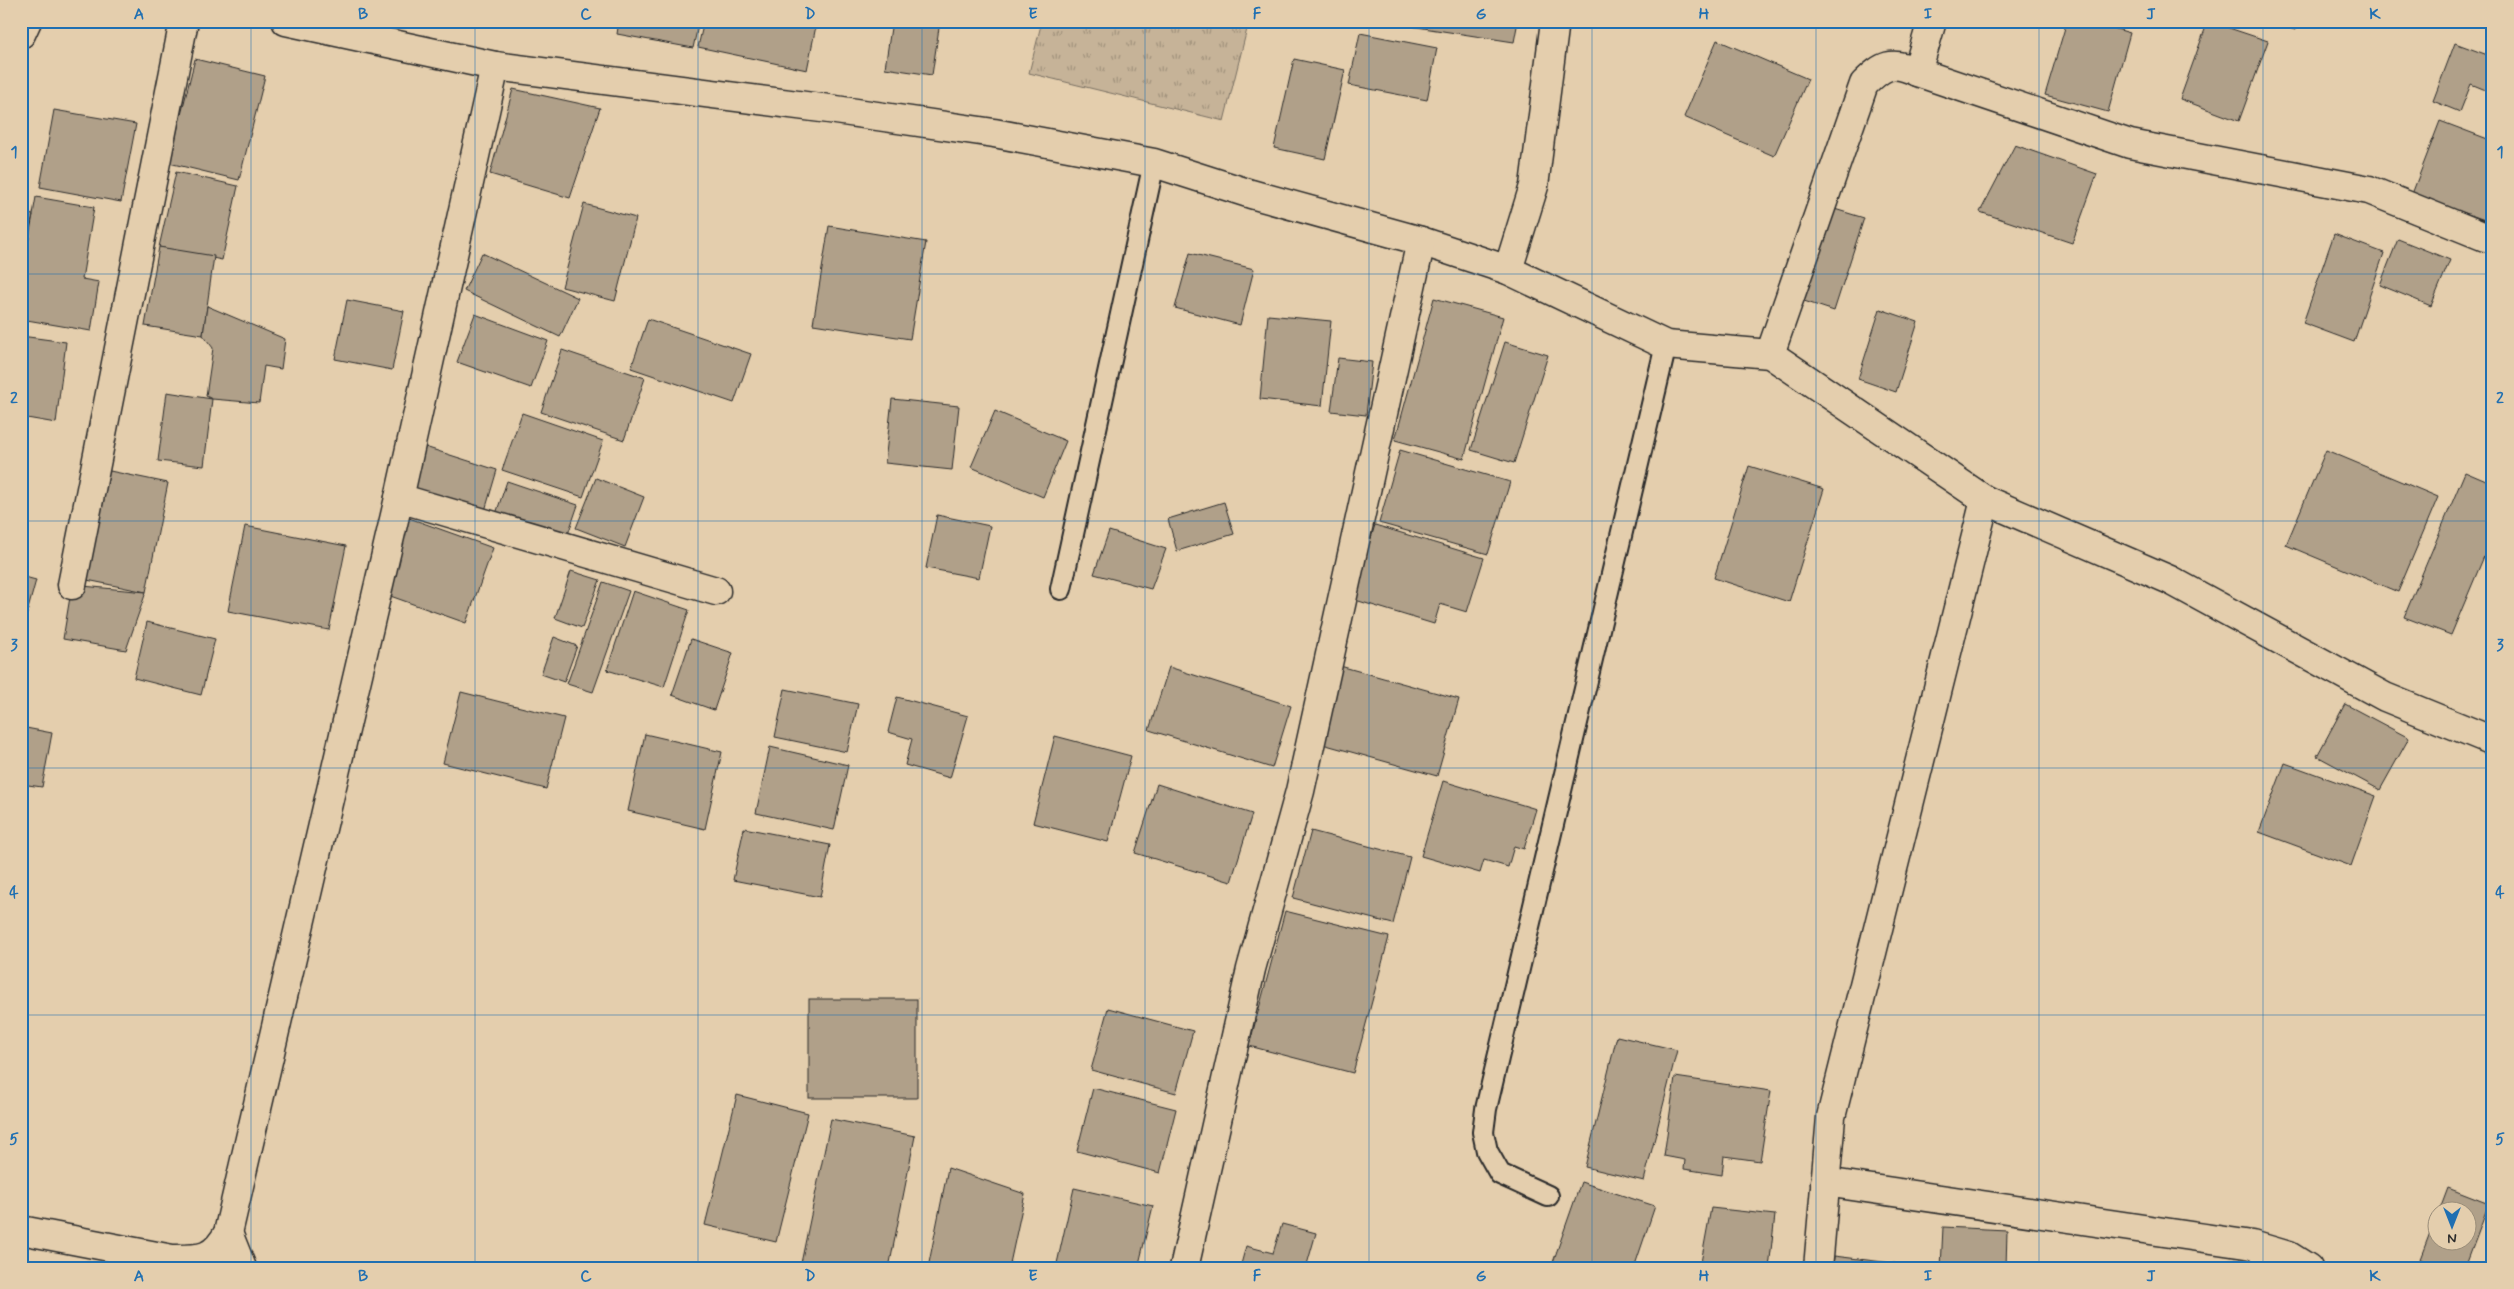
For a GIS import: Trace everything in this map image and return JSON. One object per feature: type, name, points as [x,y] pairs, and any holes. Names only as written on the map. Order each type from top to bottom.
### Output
[{"type":"street","points":[[21,34],[27,21]]},
{"type":"street","points":[[72,585],[184,21]]},
{"type":"street","points":[[286,21],[495,66],[984,132],[1154,163],[1251,194],[1420,241],[1508,270],[1666,345],[1770,354],[1985,500],[2170,580],[2385,697],[2493,741]]},
{"type":"street","points":[[1508,270],[1534,186],[1555,21]]},
{"type":"street","points":[[1917,72],[1932,21]]},
{"type":"street","points":[[1770,354],[1864,84],[1879,69],[1892,65],[1904,66],[2130,144],[2368,190],[2485,237],[2493,235]]},
{"type":"street","points":[[21,1230],[172,1259],[192,1259],[209,1256],[219,1248],[228,1233],[399,498],[495,66]]},
{"type":"street","points":[[1184,1268],[1251,969],[1300,791],[1420,241]]},
{"type":"street","points":[[399,498],[716,591]]},
{"type":"street","points":[[1818,1268],[1831,1117],[1985,500]]},
{"type":"street","points":[[1825,1182],[2252,1245],[2289,1256],[2308,1268]]},
{"type":"street","points":[[228,1233],[242,1268]]},
{"type":"lane","points":[[1061,589],[1154,163]]},
{"type":"lane","points":[[1548,1196],[1500,1174],[1487,1151],[1483,1132],[1486,1109],[1666,345]]},
{"type":"green space","points":[[1042,21],[1249,21],[1224,121],[1029,73]]},
{"type":"building","points":[[619,21],[699,21],[693,48],[617,34]]},
{"type":"building","points":[[704,21],[817,21],[807,70],[698,47]]},
{"type":"building","points":[[892,21],[940,21],[932,75],[885,68]]},
{"type":"building","points":[[1378,21],[1518,21],[1514,42]]},
{"type":"building","points":[[2067,21],[2089,21],[2130,33],[2108,112],[2045,95]]},
{"type":"building","points":[[2208,21],[2268,41],[2239,121],[2180,99]]},
{"type":"building","points":[[2267,21],[2298,21],[2295,30]]},
{"type":"building","points":[[1360,33],[1437,48],[1427,100],[1349,85]]},
{"type":"building","points":[[1717,40],[1808,79],[1774,156],[1684,117]]},
{"type":"building","points":[[2455,43],[2493,57],[2493,93],[2471,84],[2460,112],[2433,101]]},
{"type":"building","points":[[195,59],[265,76],[239,180],[169,163]]},
{"type":"building","points":[[1294,59],[1345,70],[1325,159],[1274,148]]},
{"type":"building","points":[[513,89],[600,108],[570,198],[490,174]]},
{"type":"building","points":[[54,110],[136,124],[121,202],[40,187]]},
{"type":"building","points":[[2440,121],[2493,141],[2493,223],[2412,194]]},
{"type":"building","points":[[2015,145],[2097,174],[2072,243],[1980,212]]},
{"type":"building","points":[[176,172],[238,186],[222,260],[159,247]]},
{"type":"building","points":[[36,197],[94,207],[82,279],[99,282],[91,331],[21,319],[21,284]]},
{"type":"building","points":[[584,204],[636,218],[615,301],[562,287]]},
{"type":"building","points":[[1828,207],[1864,218],[1834,311],[1798,299]]},
{"type":"building","points":[[21,213],[33,215],[21,258]]},
{"type":"building","points":[[829,226],[926,242],[910,339],[813,324]]},
{"type":"building","points":[[2334,234],[2384,253],[2354,342],[2303,323]]},
{"type":"building","points":[[2398,239],[2450,260],[2431,306],[2380,285]]},
{"type":"building","points":[[159,247],[214,256],[203,335],[145,326]]},
{"type":"building","points":[[482,253],[578,298],[560,337],[464,291]]},
{"type":"building","points":[[1190,253],[1254,269],[1240,325],[1175,308]]},
{"type":"building","points":[[1434,298],[1503,317],[1464,459],[1395,440]]},
{"type":"building","points":[[347,300],[404,311],[392,370],[335,359]]},
{"type":"building","points":[[207,306],[285,339],[281,369],[264,366],[259,403],[212,399],[206,396],[213,348],[203,335]]},
{"type":"building","points":[[1880,309],[1918,322],[1896,392],[1858,379]]},
{"type":"building","points":[[475,314],[548,341],[531,388],[457,362]]},
{"type":"building","points":[[1268,315],[1331,321],[1322,406],[1260,399]]},
{"type":"building","points":[[648,319],[751,354],[734,403],[631,368]]},
{"type":"building","points":[[21,336],[66,342],[56,423],[21,417]]},
{"type":"building","points":[[1505,342],[1548,355],[1514,463],[1471,450]]},
{"type":"building","points":[[562,350],[645,378],[624,440],[541,412]]},
{"type":"building","points":[[1338,358],[1372,362],[1366,415],[1331,411]]},
{"type":"building","points":[[167,392],[212,399],[204,466],[158,461]]},
{"type":"building","points":[[892,399],[959,406],[952,470],[885,463]]},
{"type":"building","points":[[995,411],[1066,441],[1043,497],[971,467]]},
{"type":"building","points":[[522,413],[603,441],[583,497],[502,470]]},
{"type":"building","points":[[422,446],[497,470],[484,514],[408,491]]},
{"type":"building","points":[[1400,450],[1510,482],[1488,554],[1379,523]]},
{"type":"building","points":[[2326,450],[2438,497],[2398,592],[2286,545]]},
{"type":"building","points":[[1749,466],[1824,489],[1789,602],[1714,578]]},
{"type":"building","points":[[105,470],[168,483],[146,592],[82,579]]},
{"type":"building","points":[[2465,472],[2493,484],[2493,535],[2451,635],[2404,617]]},
{"type":"building","points":[[596,478],[644,497],[625,547],[576,528]]},
{"type":"building","points":[[507,481],[578,505],[566,540],[495,517]]},
{"type":"building","points":[[1224,502],[1234,534],[1177,551],[1168,519]]},
{"type":"building","points":[[937,515],[990,526],[979,578],[926,568]]},
{"type":"building","points":[[409,518],[493,548],[466,623],[382,593]]},
{"type":"building","points":[[1375,525],[1484,558],[1467,612],[1440,604],[1434,624],[1352,599]]},
{"type":"building","points":[[245,526],[346,546],[329,630],[228,611]]},
{"type":"building","points":[[1109,531],[1166,549],[1151,589],[1094,574]]},
{"type":"building","points":[[571,571],[600,580],[582,628],[555,618]]},
{"type":"building","points":[[21,576],[36,580],[24,624],[21,624]]},
{"type":"building","points":[[603,582],[629,591],[593,692],[567,684]]},
{"type":"building","points":[[72,585],[146,592],[126,650],[63,639]]},
{"type":"building","points":[[633,591],[689,610],[664,687],[607,670]]},
{"type":"building","points":[[147,622],[215,639],[201,695],[134,678]]},
{"type":"building","points":[[554,637],[577,646],[564,682],[541,674]]},
{"type":"building","points":[[691,639],[733,653],[714,710],[672,695]]},
{"type":"building","points":[[1340,666],[1459,699],[1437,776],[1319,743]]},
{"type":"building","points":[[1169,667],[1291,706],[1272,768],[1149,730]]},
{"type":"building","points":[[785,689],[858,704],[847,752],[775,737]]},
{"type":"building","points":[[461,692],[564,718],[546,789],[443,763]]},
{"type":"building","points":[[897,697],[968,716],[950,778],[905,765],[912,739],[888,732]]},
{"type":"building","points":[[2345,704],[2409,738],[2380,790],[2317,756]]},
{"type":"building","points":[[21,727],[52,733],[42,787],[21,784]]},
{"type":"building","points":[[645,734],[722,752],[705,829],[628,811]]},
{"type":"building","points":[[1055,736],[1131,756],[1108,842],[1033,823]]},
{"type":"building","points":[[770,747],[848,765],[834,830],[756,813]]},
{"type":"building","points":[[2285,763],[2376,796],[2351,866],[2259,832]]},
{"type":"building","points":[[1443,781],[1536,809],[1524,849],[1514,846],[1508,867],[1484,860],[1480,873],[1421,856]]},
{"type":"building","points":[[1157,784],[1252,814],[1231,882],[1135,853]]},
{"type":"building","points":[[744,828],[830,845],[820,897],[733,880]]},
{"type":"building","points":[[1311,831],[1410,857],[1393,924],[1293,898]]},
{"type":"building","points":[[1285,911],[1389,937],[1353,1073],[1249,1046]]},
{"type":"building","points":[[809,999],[917,999],[917,1098],[809,1098]]},
{"type":"building","points":[[1108,1008],[1193,1031],[1176,1093],[1091,1070]]},
{"type":"building","points":[[1617,1036],[1677,1050],[1644,1181],[1585,1167]]},
{"type":"building","points":[[1675,1077],[1771,1091],[1760,1161],[1724,1156],[1722,1175],[1684,1169],[1685,1160],[1664,1156]]},
{"type":"building","points":[[1093,1088],[1176,1109],[1160,1173],[1077,1151]]},
{"type":"building","points":[[737,1095],[808,1113],[776,1242],[705,1225]]},
{"type":"building","points":[[831,1119],[915,1136],[889,1268],[800,1268]]},
{"type":"building","points":[[948,1168],[1025,1194],[1009,1268],[928,1268]]},
{"type":"building","points":[[1581,1182],[1655,1206],[1634,1268],[1551,1268]]},
{"type":"building","points":[[1074,1188],[1153,1206],[1138,1268],[1056,1268]]},
{"type":"building","points":[[2448,1188],[2489,1204],[2476,1239],[2476,1202],[2443,1202]]},
{"type":"building","points":[[1711,1208],[1775,1215],[1769,1268],[1700,1268]]},
{"type":"building","points":[[1282,1224],[1316,1233],[1306,1268],[1240,1268],[1246,1246],[1273,1253]]},
{"type":"building","points":[[1943,1227],[2007,1230],[2006,1268],[1941,1268]]},
{"type":"building","points":[[2426,1243],[2426,1252],[2471,1252],[2465,1268],[2442,1268],[2420,1259]]},
{"type":"building","points":[[1834,1256],[1933,1268],[1833,1268]]}]
